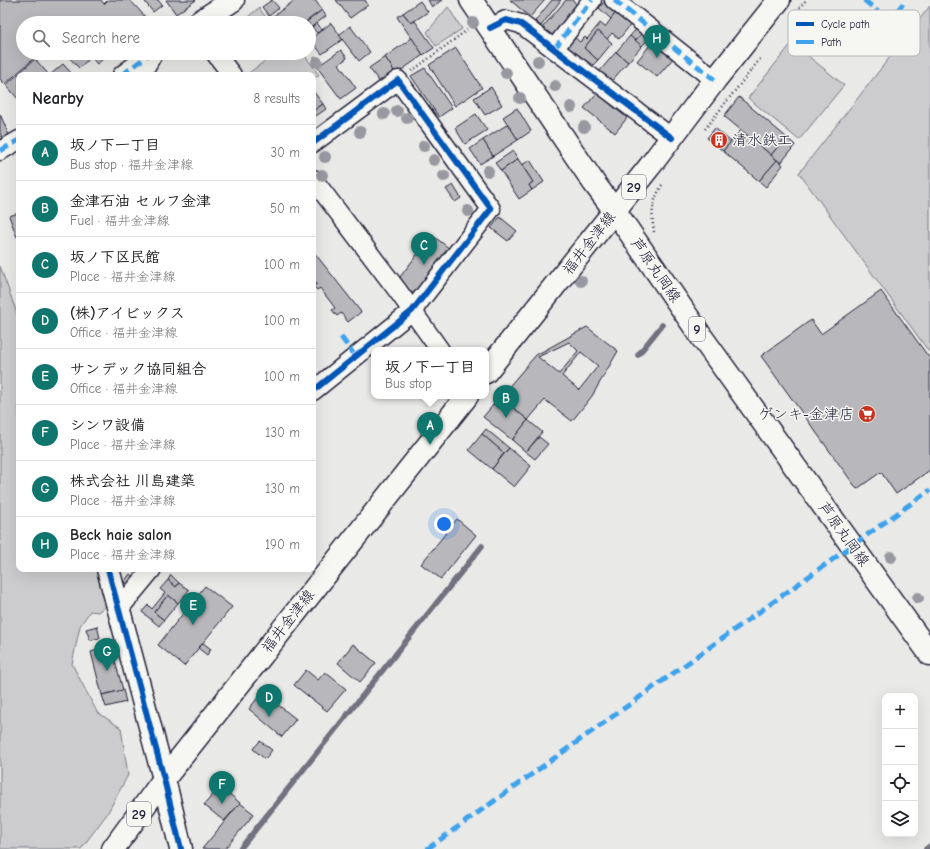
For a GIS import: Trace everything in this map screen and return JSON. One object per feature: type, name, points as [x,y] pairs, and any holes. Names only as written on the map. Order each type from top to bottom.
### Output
[{"type":"main road","points":[[209,16],[233,0]]},
{"type":"main road","name":"芦原丸岡線","points":[[471,0],[594,183],[615,210],[708,345],[930,654]]},
{"type":"main road","name":"福井金津線","points":[[489,368],[672,138],[715,80],[787,6]]},
{"type":"main road","points":[[141,72],[147,60]]},
{"type":"main road","name":"福井金津線","points":[[113,849],[164,778],[465,399]]},
{"type":"main road","points":[[109,572],[164,778],[181,849]]},
{"type":"street","points":[[554,49],[592,0]]},
{"type":"street","points":[[614,0],[715,80]]},
{"type":"street","points":[[490,28],[506,20],[521,24],[672,138]]},
{"type":"street","points":[[126,72],[142,60]]},
{"type":"street","points":[[220,60],[230,72]]},
{"type":"street","points":[[316,141],[398,80],[491,209],[412,311],[316,389]]},
{"type":"street","points":[[0,151],[16,142]]},
{"type":"street","points":[[316,183],[438,347]]},
{"type":"street","points":[[119,609],[150,572]]},
{"type":"path","points":[[787,6],[806,0]]},
{"type":"path","points":[[398,80],[467,30]]},
{"type":"path","points":[[704,131],[762,56]]},
{"type":"path","points":[[654,233],[652,209],[655,198],[663,184]]},
{"type":"shaded area","points":[[930,6],[930,353],[799,173],[891,56],[920,56],[920,19]]},
{"type":"shaded area","points":[[448,7],[462,29],[436,46],[427,32]]},
{"type":"shaded area","points":[[259,8],[265,16],[249,16]]},
{"type":"shaded area","points":[[788,48],[788,56],[808,56],[844,85],[799,140],[748,98]]},
{"type":"shaded area","points":[[266,60],[308,60],[319,75],[316,77],[316,72],[250,72]]},
{"type":"shaded area","points":[[0,266],[16,311],[16,572],[97,572],[106,606],[98,612],[90,611],[80,626],[72,664],[97,712],[121,728],[128,775],[107,814],[81,849],[0,849]]},
{"type":"building","points":[[0,0],[101,0],[104,4],[108,0],[130,0],[144,16],[16,16],[16,60],[32,60],[19,72],[16,72],[16,74],[5,84],[0,79]]},
{"type":"building","points":[[148,0],[158,0],[162,5],[153,12],[145,2]]},
{"type":"building","points":[[166,0],[196,0],[176,14]]},
{"type":"building","points":[[272,0],[279,8],[269,16],[262,7]]},
{"type":"building","points":[[295,0],[315,0],[322,10],[314,16],[274,16]]},
{"type":"building","points":[[336,0],[365,0],[368,5],[350,18]]},
{"type":"building","points":[[428,0],[442,0],[432,7]]},
{"type":"building","points":[[510,0],[545,0],[530,17]]},
{"type":"building","points":[[552,0],[561,0],[541,26],[535,21]]},
{"type":"building","points":[[566,0],[572,0],[580,7],[554,37],[542,28]]},
{"type":"building","points":[[420,1],[428,12],[411,23],[403,13]]},
{"type":"building","points":[[605,1],[617,11],[611,19],[599,8]]},
{"type":"building","points":[[322,10],[326,16],[316,24],[316,16],[314,16]]},
{"type":"building","points":[[617,11],[632,23],[619,39],[612,33],[607,39],[598,31],[584,48],[598,60],[591,67],[566,47],[574,37],[580,42],[585,37],[587,39],[600,23],[605,27]]},
{"type":"building","points":[[403,13],[411,23],[415,21],[434,48],[423,55],[397,17]]},
{"type":"building","points":[[317,23],[322,30],[317,33],[316,32]]},
{"type":"building","points":[[331,23],[343,39],[322,54],[316,46],[316,34]]},
{"type":"building","points":[[350,26],[370,52],[359,61],[339,35]]},
{"type":"building","points":[[638,27],[643,32],[635,41],[630,36]]},
{"type":"building","points":[[598,31],[612,43],[598,60],[584,48]]},
{"type":"building","points":[[643,32],[650,37],[642,46],[635,41]]},
{"type":"building","points":[[630,36],[642,46],[628,62],[616,52]]},
{"type":"building","points":[[412,38],[423,55],[396,74],[385,57]]},
{"type":"building","points":[[656,38],[676,55],[657,77],[637,61]]},
{"type":"building","points":[[456,48],[482,88],[455,106],[429,65]]},
{"type":"building","points":[[341,50],[347,58],[339,64],[356,88],[341,99],[317,67]]},
{"type":"building","points":[[616,52],[628,62],[610,83],[598,73]]},
{"type":"building","points":[[385,57],[396,74],[381,84],[369,68]]},
{"type":"building","points":[[34,60],[36,60],[46,72],[20,72]]},
{"type":"building","points":[[72,60],[88,60],[79,68]]},
{"type":"building","points":[[94,60],[102,60],[97,64]]},
{"type":"building","points":[[63,64],[70,72],[54,72]]},
{"type":"building","points":[[425,68],[452,108],[439,117],[411,76]]},
{"type":"building","points":[[16,76],[16,97],[6,85]]},
{"type":"building","points":[[491,87],[502,105],[485,115],[474,98]]},
{"type":"building","points":[[597,93],[627,118],[615,133],[584,108]]},
{"type":"building","points":[[316,95],[323,104],[316,109]]},
{"type":"building","points":[[739,97],[786,137],[771,155],[724,116]]},
{"type":"building","points":[[323,104],[326,109],[316,116],[316,109]]},
{"type":"building","points":[[517,108],[531,131],[518,140],[503,117]]},
{"type":"building","points":[[0,114],[12,142],[4,142],[0,133]]},
{"type":"building","points":[[476,114],[487,130],[465,144],[455,128]]},
{"type":"building","points":[[508,124],[518,140],[493,156],[483,140]]},
{"type":"building","name":"清水鉄工","points":[[715,128],[731,142],[723,151],[707,138]]},
{"type":"building","points":[[741,130],[777,160],[759,181],[723,151]]},
{"type":"building","points":[[786,137],[795,145],[781,163],[771,155]]},
{"type":"building","points":[[483,140],[493,156],[480,164],[470,149]]},
{"type":"building","points":[[513,151],[518,159],[501,171],[495,163]]},
{"type":"building","points":[[518,159],[533,182],[529,185],[532,190],[519,199],[501,171]]},
{"type":"building","points":[[530,160],[544,182],[532,190],[529,185],[533,182],[522,165]]},
{"type":"building","points":[[777,160],[783,165],[766,187],[759,181]]},
{"type":"building","points":[[453,185],[461,198],[455,202],[446,189]]},
{"type":"building","points":[[16,214],[16,234],[9,216]]},
{"type":"building","points":[[500,217],[517,231],[508,241],[491,228]]},
{"type":"building","points":[[432,235],[450,249],[415,295],[397,281]]},
{"type":"building","points":[[316,255],[361,312],[348,322],[341,313],[337,316],[332,310],[335,308],[320,288],[317,290],[316,289]]},
{"type":"building","name":"ゲンキ-金津店","points":[[881,291],[930,359],[930,470],[896,494],[881,472],[857,489],[761,356],[811,320],[821,334]]},
{"type":"building","points":[[587,327],[618,351],[592,396],[572,421],[545,400],[528,420],[500,397],[536,355]],"holes":[[[569,342],[578,351],[559,374],[538,357]],[[581,352],[598,366],[579,390],[562,376]]]},
{"type":"building","points":[[500,397],[528,420],[512,440],[483,417]]},
{"type":"building","points":[[528,420],[542,432],[526,452],[512,440]]},
{"type":"building","points":[[486,429],[509,448],[504,453],[482,434]]},
{"type":"building","points":[[482,434],[504,453],[492,469],[469,450]]},
{"type":"building","points":[[539,437],[548,444],[535,459],[526,452]]},
{"type":"building","points":[[509,448],[531,466],[514,487],[492,469]]},
{"type":"building","points":[[457,519],[476,535],[441,579],[421,564]]},
{"type":"building","points":[[130,574],[138,580],[131,588],[124,582]]},
{"type":"building","points":[[171,575],[179,583],[176,587],[168,580]]},
{"type":"building","points":[[168,580],[176,587],[179,583],[189,590],[178,603],[168,595],[154,612],[164,620],[159,626],[142,612],[148,605],[152,609],[165,593],[160,589]]},
{"type":"building","points":[[205,586],[232,607],[184,666],[158,645]]},
{"type":"building","points":[[168,595],[178,603],[164,620],[154,612]]},
{"type":"building","points":[[97,626],[100,638],[90,640],[86,629]]},
{"type":"building","points":[[203,643],[211,649],[207,655],[198,648]]},
{"type":"building","points":[[353,644],[376,663],[360,682],[338,663]]},
{"type":"building","points":[[111,646],[123,690],[102,695],[91,652]]},
{"type":"building","points":[[306,670],[318,680],[325,672],[346,689],[327,711],[294,685]]},
{"type":"building","points":[[123,690],[126,702],[106,707],[102,695]]},
{"type":"building","points":[[262,692],[296,719],[282,737],[249,709]]},
{"type":"building","points":[[260,741],[272,750],[265,759],[253,749]]},
{"type":"building","points":[[220,786],[240,803],[224,821],[204,805]]},
{"type":"building","points":[[240,803],[254,814],[225,849],[202,849]]},
{"type":"waterway","points":[[638,355],[662,325]]},
{"type":"waterway","points":[[240,849],[482,546]]},
{"type":"waterway","points":[[926,849],[930,846]]},
{"type":"marked path","points":[[554,49],[592,0]]},
{"type":"marked path","points":[[614,0],[715,80]]},
{"type":"marked path","points":[[864,0],[876,10]]},
{"type":"marked path","points":[[898,10],[906,0]]},
{"type":"marked path","points":[[126,72],[142,60]]},
{"type":"marked path","points":[[0,151],[16,142]]},
{"type":"marked path","points":[[341,337],[356,357]]},
{"type":"marked path","points":[[427,849],[930,490]]},
{"type":"cycle path","points":[[490,28],[506,20],[521,24],[672,138]]},
{"type":"cycle path","points":[[316,141],[398,80],[491,209],[412,311],[316,389]]},
{"type":"cycle path","points":[[109,572],[164,779],[181,849]]},
{"type":"place","name":"Beck haie salon","points":[[657,58]]},
{"type":"place","name":"清水鉄工","points":[[719,140]]},
{"type":"place","name":"坂ノ下区民館","points":[[424,265]]},
{"type":"place","name":"ゲンキ-金津店","points":[[867,414]]},
{"type":"place","name":"金津石油 セルフ金津","points":[[506,418]]},
{"type":"place","name":"坂ノ下一丁目","points":[[430,445]]},
{"type":"place","name":"サンデック協同組合","points":[[193,625]]},
{"type":"place","name":"株式会社 川島建築","points":[[107,671]]},
{"type":"place","name":"(株)アイビックス","points":[[269,717]]},
{"type":"place","name":"シンワ設備","points":[[222,804]]}]
